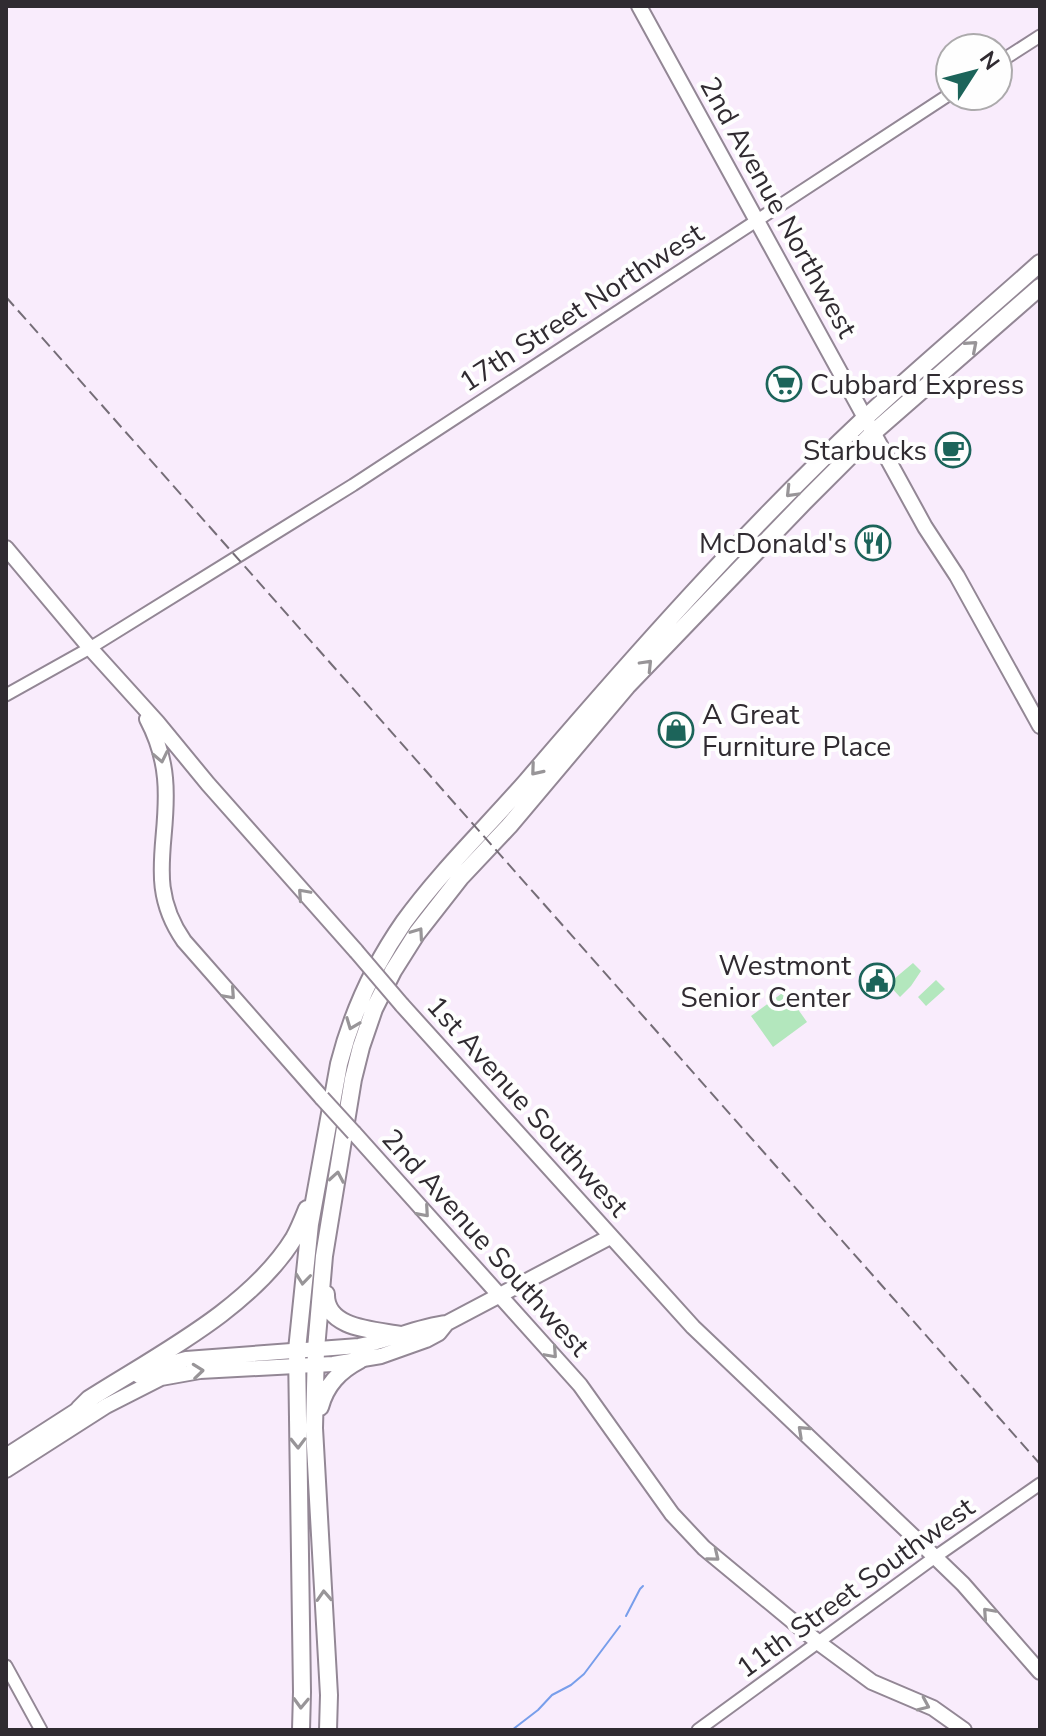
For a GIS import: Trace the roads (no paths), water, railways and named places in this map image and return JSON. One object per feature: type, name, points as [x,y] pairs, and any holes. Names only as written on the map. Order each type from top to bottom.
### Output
[{"type":"highway","points":[[328,1730],[329,1695],[314,1428],[316,1357],[324,1256],[353,1079],[374,1009],[417,933],[460,878],[509,826],[627,686],[786,520],[870,425],[1040,263]]},
{"type":"highway","points":[[301,1730],[297,1357],[305,1267],[339,1064],[361,999],[381,958],[405,921],[449,866],[620,672],[794,489],[1040,287]]},
{"type":"highway","points":[[79,1409],[89,1399],[209,1323],[245,1294],[262,1278],[295,1236],[317,1186]]},
{"type":"highway","points":[[324,1256],[329,1311],[347,1323],[401,1335]]},
{"type":"highway","points":[[314,1428],[321,1402],[331,1383],[344,1369],[360,1360]]},
{"type":"main road","name":"2nd Avenue Northwest","points":[[639,6],[925,527],[957,576],[1040,726]]},
{"type":"main road","name":"1st Avenue Southwest","points":[[6,548],[288,877],[610,1237],[693,1327],[963,1584],[1040,1672]]},
{"type":"main road","name":"2nd Avenue Southwest","points":[[126,689],[147,720],[163,759],[166,803],[161,884],[173,926],[322,1098],[580,1385],[688,1532],[819,1643],[872,1682],[933,1708],[964,1730]]},
{"type":"main road","points":[[316,1357],[447,1323],[610,1237]]},
{"type":"main road","points":[[6,1456],[79,1409],[164,1365],[203,1357],[360,1360],[426,1340],[439,1333],[447,1323]]},
{"type":"main road","points":[[6,1470],[106,1406],[161,1378],[297,1357]]},
{"type":"street","points":[[1014,53],[1040,36]]},
{"type":"street","name":"17th Street Northwest","points":[[6,695],[90,648],[353,485],[934,105]]},
{"type":"street","name":"11th Street Southwest","points":[[698,1730],[1040,1484]]},
{"type":"street","points":[[6,1666],[41,1730]]},
{"type":"street","points":[[9,1697],[25,1702]]},
{"type":"waterway","points":[[626,1616],[643,1586]]},
{"type":"waterway","points":[[512,1730],[552,1695],[584,1674],[620,1626]]},
{"type":"railway","points":[[6,297],[1040,1464]]},
{"type":"place","name":"Cubbard Express","points":[[784,384]]},
{"type":"place","name":"Starbucks","points":[[953,450]]},
{"type":"place","name":"McDonald's","points":[[873,543]]},
{"type":"place","name":"A Great Furniture Place","points":[[676,730]]},
{"type":"place","name":"Westmont Senior Center","points":[[877,981]]}]
